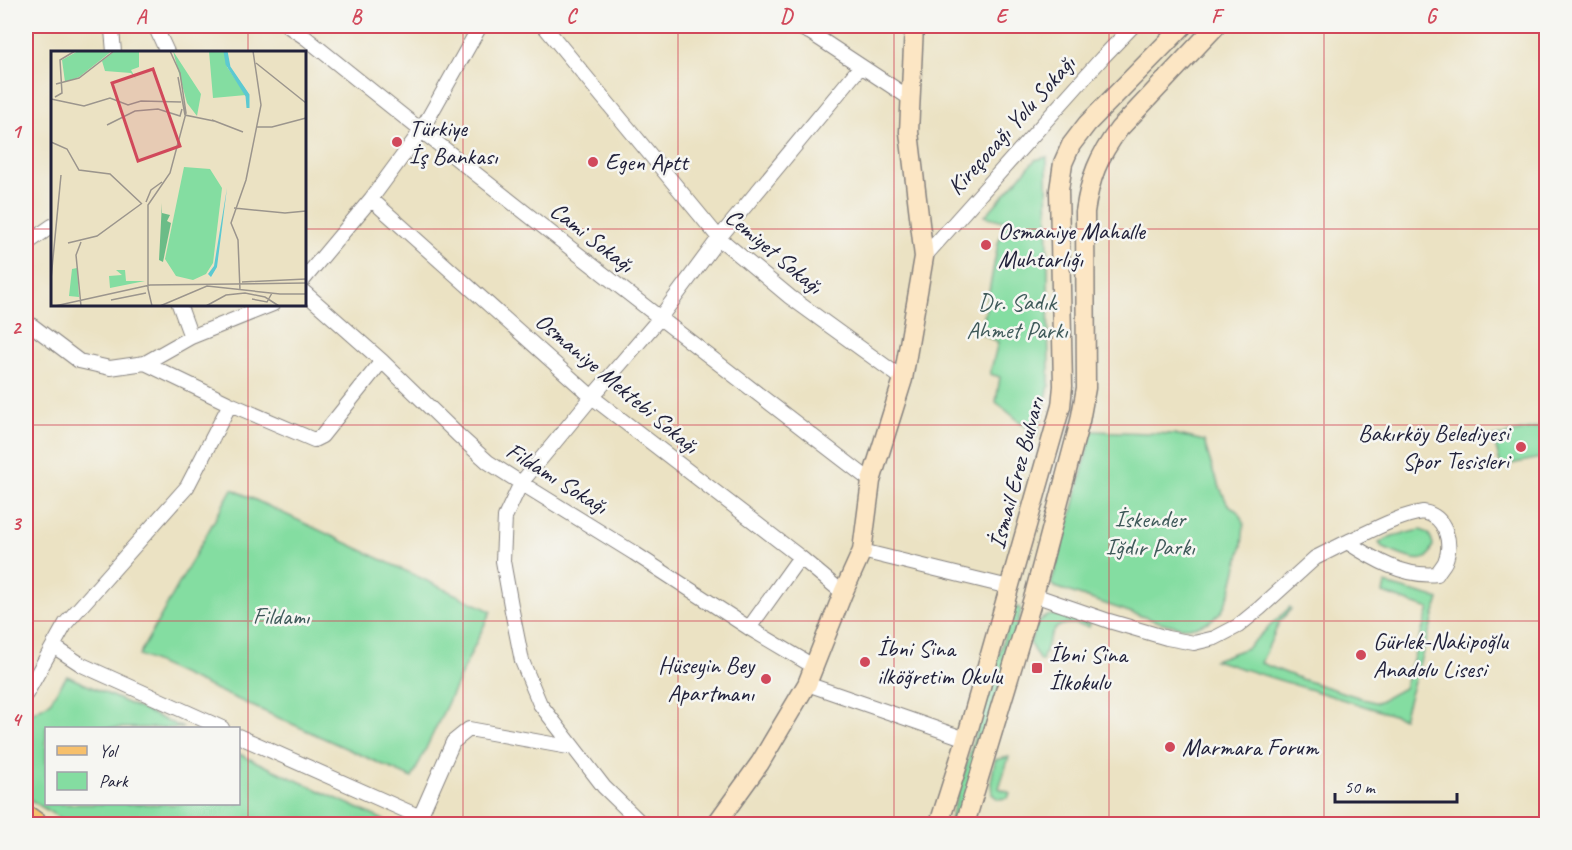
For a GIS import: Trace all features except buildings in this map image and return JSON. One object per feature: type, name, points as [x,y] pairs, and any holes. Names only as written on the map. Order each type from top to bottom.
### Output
[{"type":"main road","points":[[26,816],[37,825]]},
{"type":"street","points":[[155,26],[167,51]]},
{"type":"street","name":"Cami Sokağı","points":[[288,26],[659,319],[872,480]]},
{"type":"street","points":[[306,277],[371,198],[420,131],[480,26]]},
{"type":"street","name":"Cemiyet Sokağı","points":[[544,26],[718,238],[790,297],[903,379]]},
{"type":"street","points":[[796,26],[811,33],[911,99]]},
{"type":"street","points":[[716,825],[760,763],[807,684],[862,551],[872,480],[903,379],[924,256],[909,132],[914,26]]},
{"type":"street","name":"Kireçocağı Yolu Sokağı","points":[[924,256],[1133,26]]},
{"type":"street","name":"İsmail Erez Bulvarı","points":[[939,825],[966,739],[1061,406],[1063,386],[1059,190],[1063,163],[1071,145],[1087,124],[1183,26]]},
{"type":"street","name":"İsmail Erez Bulvarı","points":[[965,825],[1034,595],[1080,421],[1086,388],[1085,212],[1093,171],[1108,143],[1119,129],[1216,26]]},
{"type":"street","points":[[114,51],[115,27]]},
{"type":"street","points":[[647,825],[641,823],[604,787],[540,704],[522,661],[512,611],[503,561],[505,517],[521,483],[659,319],[718,238],[861,66]]},
{"type":"street","name":"Osmaniye Mektebi Sokağı","points":[[371,198],[592,397],[800,557],[843,593]]},
{"type":"street","points":[[26,244],[51,227]]},
{"type":"street","name":"Fildamı Sokağı","points":[[306,294],[382,361],[488,462],[749,628],[813,666]]},
{"type":"street","points":[[180,306],[191,337]]},
{"type":"street","points":[[26,321],[78,361],[110,368],[145,363],[191,337],[268,306]]},
{"type":"street","points":[[145,363],[230,404],[314,440],[321,436],[382,361]]},
{"type":"street","points":[[26,694],[66,623],[187,487],[230,404]]},
{"type":"street","points":[[862,551],[1010,587],[1148,633],[1179,642],[1194,643],[1215,638],[1238,626],[1315,558],[1347,542],[1414,514],[1432,513],[1441,522],[1447,535],[1448,550],[1444,564],[1437,574],[1424,576],[1392,567],[1363,553],[1347,542]]},
{"type":"street","points":[[749,628],[800,557]]},
{"type":"street","points":[[53,646],[82,666],[218,727]]},
{"type":"street","points":[[807,684],[966,739]]},
{"type":"street","points":[[420,817],[453,742],[469,729],[574,748]]},
{"type":"street","points":[[240,737],[436,825]]},
{"type":"green space","name":"Dr. Sadık Ahmet Parkı","points":[[1047,157],[1049,386],[1037,436],[996,402],[1000,377],[990,374],[998,342],[981,334],[998,243],[1007,222],[985,216],[1035,160]]},
{"type":"green space","name":"Bakırköy Belediyesi Spor Tesisleri","points":[[1546,426],[1546,457],[1501,466],[1493,437]]},
{"type":"green space","name":"İskender Iğdır Parkı","points":[[1092,431],[1174,434],[1204,441],[1214,474],[1227,503],[1238,512],[1244,524],[1242,545],[1231,590],[1222,611],[1210,621],[1195,627],[1180,627],[1159,622],[1051,584]]},
{"type":"green space","name":"Fildamı","points":[[232,489],[491,611],[412,778],[139,655]]},
{"type":"green space","points":[[1421,530],[1430,536],[1433,545],[1426,558],[1417,559],[1398,554],[1383,548],[1379,543],[1392,536]]},
{"type":"green space","points":[[1385,584],[1439,599],[1403,718],[1214,660],[1247,648],[1290,607],[1291,609],[1280,621],[1261,663],[1301,679],[1377,703],[1404,688],[1429,609],[1383,593]]},
{"type":"green space","points":[[1019,607],[1021,611],[959,824],[949,824],[1005,632],[1015,608]]},
{"type":"green space","points":[[1051,615],[1067,615],[1090,624],[1089,627],[1077,624],[1061,625],[1055,629],[1048,641],[1042,661],[1040,661],[1030,644],[1031,639],[1039,622]]},
{"type":"green space","points":[[67,676],[181,727],[45,727],[45,805],[240,805],[240,754],[386,821],[384,824],[69,824],[26,797],[26,720],[28,715],[49,703]]},
{"type":"green space","points":[[1009,757],[999,788],[1010,793],[1008,798],[998,799],[992,794],[991,782],[995,760]]},
{"type":"place","name":"Türkiye İş Bankası","points":[[397,142]]},
{"type":"place","name":"Egen Aptt","points":[[593,162]]},
{"type":"place","name":"Osmaniye Mahalle Muhtarlığı","points":[[986,245]]},
{"type":"place","name":"Bakırköy Belediyesi Spor Tesisleri","points":[[1521,447]]},
{"type":"place","name":"Gürlek-Nakipoğlu Anadolu Lisesi","points":[[1361,655]]},
{"type":"place","name":"İbni Sina ilköğretim Okulu","points":[[865,662]]},
{"type":"place","name":"İbni Sina İlkokulu","points":[[1037,668]]},
{"type":"place","name":"Hüseyin Bey Apartmanı","points":[[766,679]]},
{"type":"place","name":"Marmara Forum","points":[[1170,747]]}]
